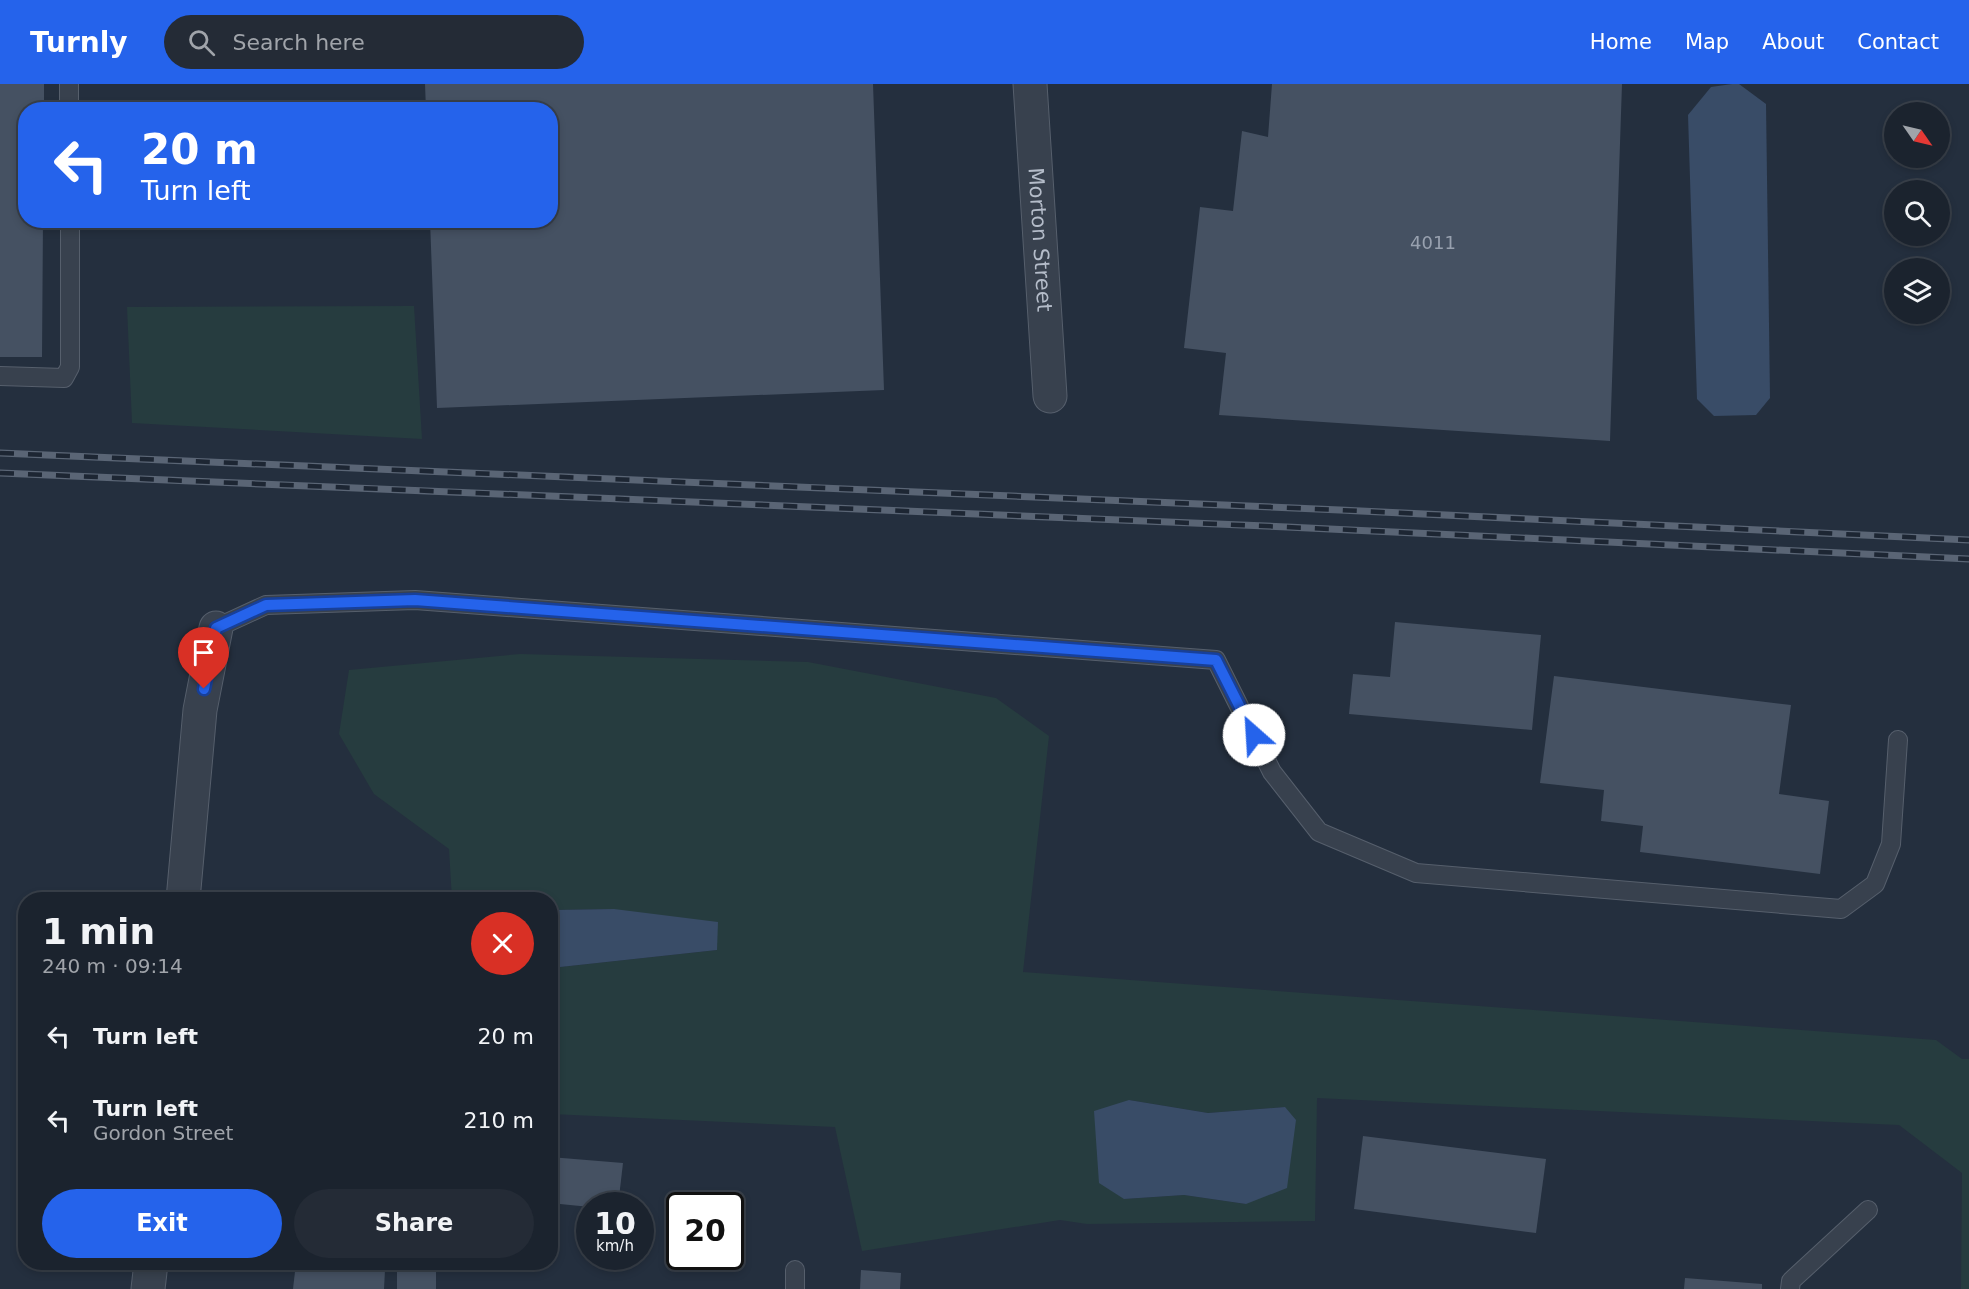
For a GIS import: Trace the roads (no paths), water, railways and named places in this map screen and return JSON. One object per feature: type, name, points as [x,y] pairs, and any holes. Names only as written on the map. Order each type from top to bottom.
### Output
[{"type":"street","name":"Morton Street","points":[[1030,84],[1050,396]]},
{"type":"street","points":[[184,892],[200,710],[216,628]]},
{"type":"street","points":[[148,1289],[150,1270]]},
{"type":"lane","points":[[69,84],[69,102]]},
{"type":"lane","points":[[0,376],[64,378],[70,367],[70,228]]},
{"type":"lane","points":[[216,628],[266,605],[415,600],[1216,660],[1272,772],[1319,832],[1416,873],[1841,909],[1875,884],[1891,844],[1898,740]]},
{"type":"lane","points":[[1790,1289],[1791,1281],[1868,1210]]},
{"type":"lane","points":[[795,1270],[795,1289]]},
{"type":"water","points":[[1739,84],[1766,104],[1770,398],[1756,415],[1714,416],[1697,399],[1688,115],[1711,87]]},
{"type":"water","points":[[614,909],[718,922],[717,950],[558,967],[558,910]]},
{"type":"water","points":[[1129,1100],[1208,1113],[1285,1107],[1296,1120],[1287,1188],[1246,1204],[1184,1195],[1124,1199],[1099,1183],[1094,1111]]},
{"type":"railway","points":[[0,453],[1340,510],[1969,540]]},
{"type":"railway","points":[[0,473],[1287,527],[1969,559]]}]
